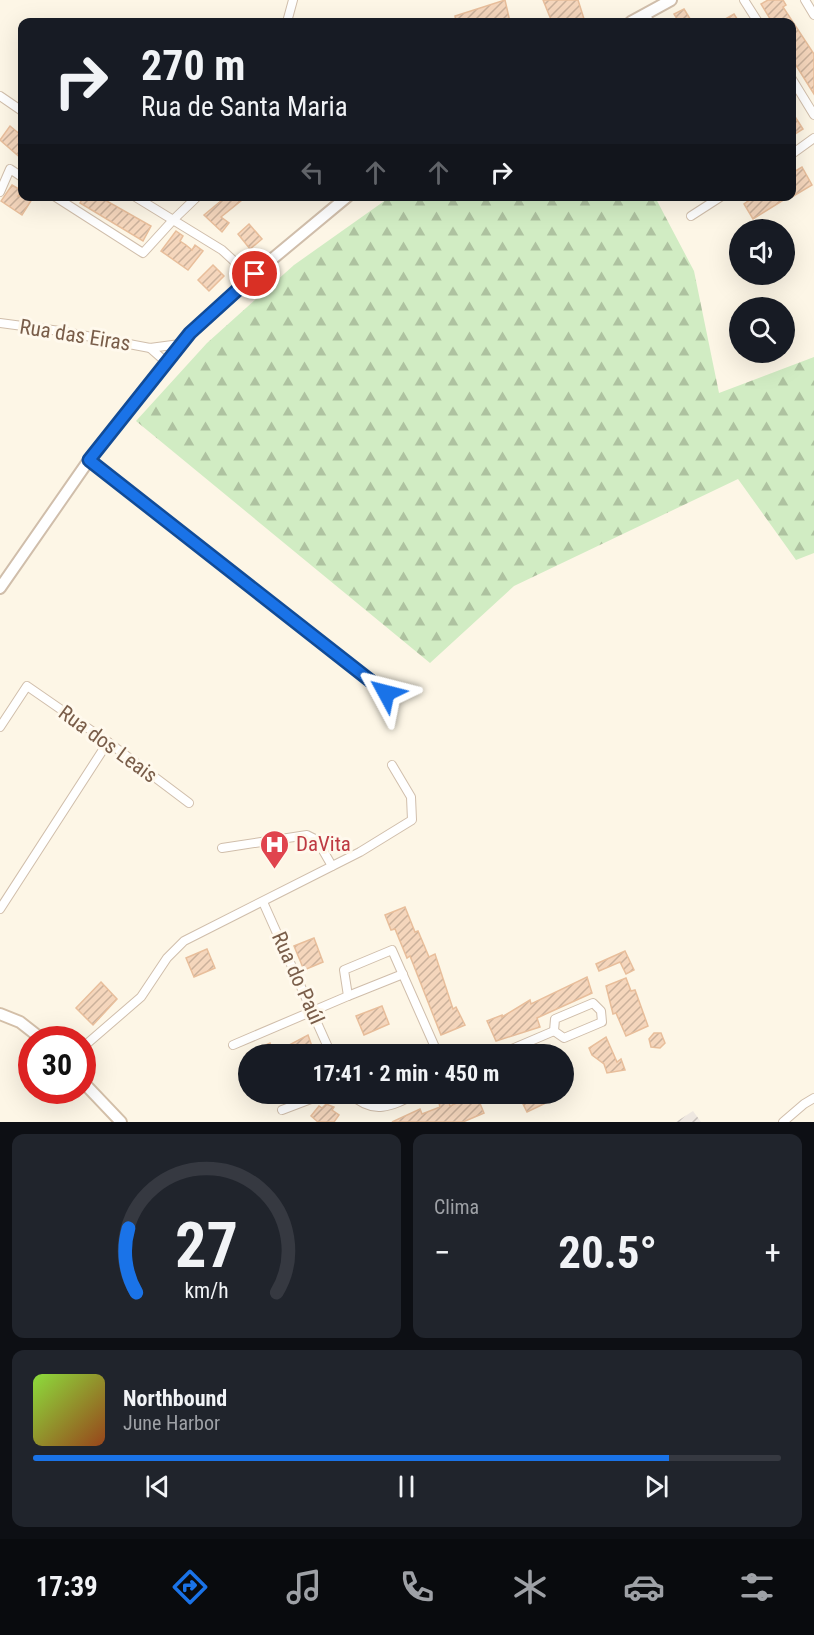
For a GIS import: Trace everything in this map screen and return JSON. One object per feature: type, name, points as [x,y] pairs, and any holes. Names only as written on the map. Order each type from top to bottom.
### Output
[{"type":"street","points":[[288,18],[293,0]]},
{"type":"street","points":[[649,18],[671,0]]},
{"type":"street","points":[[744,0],[755,18]]},
{"type":"street","points":[[805,0],[814,15]]},
{"type":"street","points":[[796,86],[814,116]]},
{"type":"street","points":[[0,96],[18,108]]},
{"type":"street","points":[[796,151],[814,138]]},
{"type":"street","points":[[0,192],[10,169],[18,174]]},
{"type":"street","points":[[62,201],[143,253],[193,201]]},
{"type":"street","points":[[143,201],[222,250],[234,261],[245,283]]},
{"type":"street","points":[[0,588],[89,460],[180,344],[265,265],[342,201]]},
{"type":"street","points":[[691,216],[714,201]]},
{"type":"street","points":[[234,261],[265,265]]},
{"type":"street","name":"Rua das Eiras","points":[[0,323],[60,331],[150,348],[180,344]]},
{"type":"street","name":"Rua das Eiras","points":[[150,348],[165,362]]},
{"type":"street","points":[[89,460],[386,693]]},
{"type":"street","name":"Rua dos Leais","points":[[0,727],[27,686],[108,742],[189,803]]},
{"type":"street","points":[[0,909],[108,742]]},
{"type":"street","points":[[96,1036],[145,992],[175,948],[332,866],[412,820],[411,797],[392,765]]},
{"type":"street","points":[[222,848],[307,835],[317,840],[332,866]]},
{"type":"street","name":"Rua do Paúl","points":[[263,902],[327,1044]]},
{"type":"street","points":[[348,996],[344,970],[392,950],[434,1044]]},
{"type":"street","points":[[233,1045],[403,974]]},
{"type":"street","points":[[593,1004],[601,1011],[602,1022],[564,1038],[554,1031],[555,1019],[593,1004]]},
{"type":"street","points":[[0,1014],[25,1026]]},
{"type":"street","points":[[523,1044],[554,1031]]},
{"type":"street","points":[[96,1096],[121,1122]]},
{"type":"street","points":[[783,1122],[814,1098]]},
{"type":"street","points":[[282,1110],[298,1104]]},
{"type":"street","points":[[361,1104],[388,1108],[396,1104]]},
{"type":"shaded area","points":[[693,1111],[701,1122],[676,1122]]},
{"type":"green space","points":[[384,201],[657,201],[694,271],[719,393],[814,357],[814,553],[796,560],[738,479],[514,586],[430,663],[136,421],[207,343],[294,265]]},
{"type":"building","points":[[505,0],[509,18],[455,18],[455,16]]},
{"type":"building","points":[[543,0],[578,0],[584,18],[550,18]]},
{"type":"building","points":[[768,0],[783,0],[786,5],[783,7],[790,18],[770,18],[761,4]]},
{"type":"building","points":[[684,9],[690,18],[676,18],[674,14]]},
{"type":"building","points":[[796,27],[814,54],[814,94],[796,65]]},
{"type":"building","points":[[796,118],[803,129],[796,133]]},
{"type":"building","points":[[10,126],[18,133],[18,156],[0,140]]},
{"type":"building","points":[[802,167],[812,185],[796,195],[796,171]]},
{"type":"building","points":[[12,185],[18,189],[18,201],[31,201],[22,215],[1,201]]},
{"type":"building","points":[[81,201],[107,201],[151,226],[143,241],[80,203]]},
{"type":"building","points":[[221,201],[241,201],[221,217],[229,223],[222,232],[204,215]]},
{"type":"building","points":[[748,201],[782,201],[753,219],[744,204]]},
{"type":"building","points":[[249,224],[262,239],[250,249],[238,234]]},
{"type":"building","points":[[176,231],[183,236],[180,241],[192,250],[195,245],[203,251],[188,270],[161,251]]},
{"type":"building","points":[[213,265],[224,276],[209,291],[198,280]]},
{"type":"building","points":[[405,907],[415,932],[418,931],[429,957],[435,954],[453,1009],[456,1007],[465,1025],[441,1035],[410,956],[407,958],[395,929],[391,930],[385,915]]},
{"type":"building","points":[[314,938],[323,962],[304,970],[294,946]]},
{"type":"building","points":[[207,949],[215,968],[194,977],[186,958]]},
{"type":"building","points":[[625,951],[634,970],[626,974],[620,962],[599,971],[596,964]]},
{"type":"building","points":[[587,977],[592,993],[537,1018],[540,1027],[496,1041],[487,1021],[502,1015],[502,1017],[530,1000],[531,1004]]},
{"type":"building","points":[[626,978],[631,991],[635,990],[648,1026],[626,1036],[616,1013],[613,1014],[606,986]]},
{"type":"building","points":[[101,982],[117,999],[93,1025],[76,1008]]},
{"type":"building","points":[[382,1006],[389,1024],[364,1035],[356,1016]]},
{"type":"building","points":[[654,1033],[661,1033],[665,1043],[660,1048],[651,1047],[649,1039]]},
{"type":"building","points":[[308,1035],[311,1044],[291,1044]]},
{"type":"building","points":[[606,1037],[617,1062],[621,1059],[625,1070],[607,1073],[604,1064],[592,1055],[589,1048]]},
{"type":"building","points":[[326,1104],[334,1107],[332,1110],[339,1115],[334,1122],[318,1122],[311,1116],[319,1106],[322,1108]]},
{"type":"building","points":[[439,1104],[449,1104],[450,1106],[480,1104],[484,1113],[463,1122],[392,1122],[420,1109],[422,1114],[440,1107]]},
{"type":"building","points":[[523,1104],[544,1104],[527,1112]]},
{"type":"place","name":"DaVita","points":[[275,870]]},
{"type":"route","points":[[255,274],[190,333],[150,380],[89,460],[386,693]]}]
